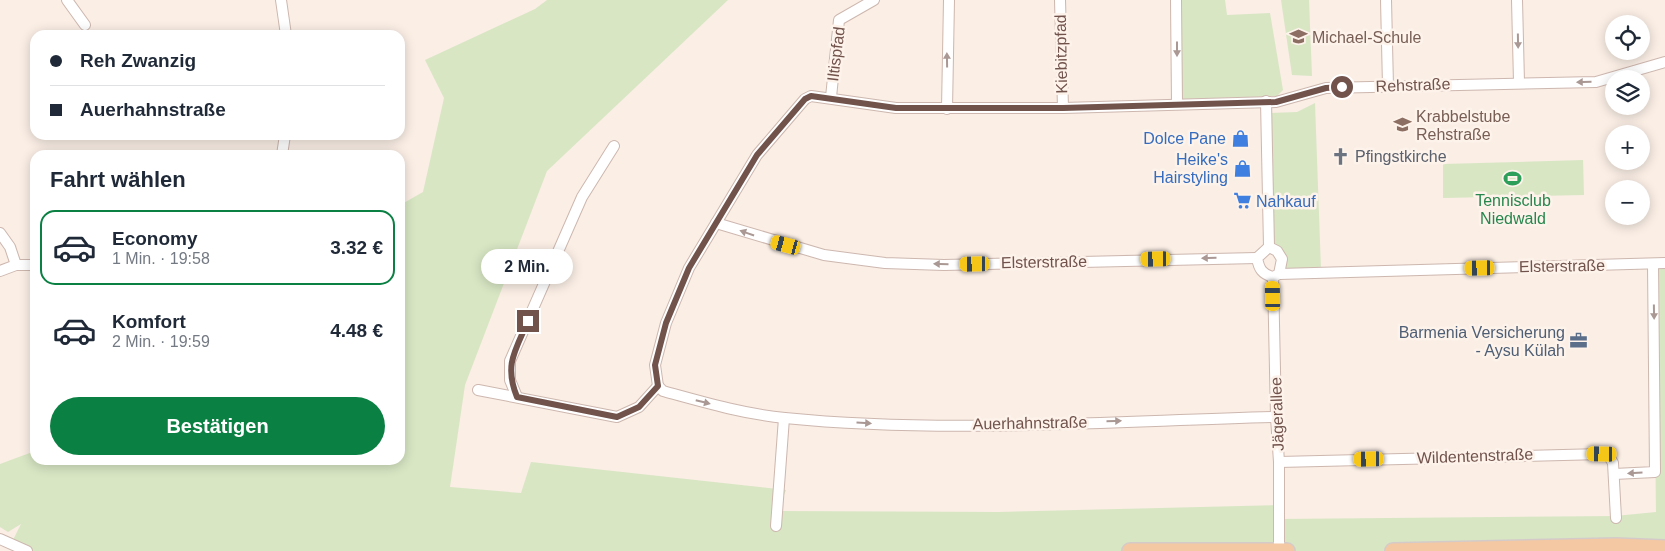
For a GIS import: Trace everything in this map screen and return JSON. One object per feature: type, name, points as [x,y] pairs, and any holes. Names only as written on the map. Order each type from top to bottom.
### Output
[{"type":"main road","points":[[1393,551],[1616,546],[1665,548]]},
{"type":"main road","points":[[1130,551],[1286,551]]},
{"type":"street","points":[[67,0],[85,25]]},
{"type":"street","points":[[281,0],[285,30]]},
{"type":"street","name":"Iltispfad","points":[[831,97],[839,20],[874,0]]},
{"type":"street","points":[[947,109],[948,0]]},
{"type":"street","name":"Kiebitzpfad","points":[[1060,0],[1063,108]]},
{"type":"street","points":[[1176,0],[1177,103]]},
{"type":"street","points":[[1386,0],[1388,86]]},
{"type":"street","points":[[1517,0],[1519,82]]},
{"type":"street","name":"Rehstraße","points":[[658,386],[655,365],[666,323],[689,268],[757,155],[805,99],[818,95],[896,108],[947,109],[1063,108],[1266,101],[1292,99],[1326,88],[1519,82],[1596,82],[1665,62]]},
{"type":"street","points":[[1266,101],[1269,247],[1258,258],[1260,269],[1266,276],[1276,275]]},
{"type":"street","points":[[517,397],[510,380],[510,361],[582,197],[614,146]]},
{"type":"street","name":"Elsterstraße","points":[[716,223],[824,255],[885,263],[944,264],[1258,258]]},
{"type":"street","points":[[0,233],[10,247],[16,266]]},
{"type":"street","name":"Jägerallee","points":[[1269,247],[1277,251],[1282,258],[1276,275],[1276,417],[1279,462],[1279,551]]},
{"type":"street","name":"Elsterstraße","points":[[1276,275],[1665,263]]},
{"type":"street","points":[[1614,474],[1655,472],[1653,264]]},
{"type":"street","points":[[0,271],[16,266],[30,265]]},
{"type":"street","points":[[478,390],[617,417],[639,407],[658,386]]},
{"type":"street","name":"Auerhahnstraße","points":[[658,386],[663,391],[710,403],[784,418],[949,425],[1276,417]]},
{"type":"street","points":[[776,526],[784,418]]},
{"type":"street","name":"Wildentenstraße","points":[[1279,462],[1602,454],[1609,456],[1613,463],[1616,518]]},
{"type":"street","points":[[0,539],[27,551]]},
{"type":"green space","points":[[547,0],[728,0],[547,171],[465,385],[450,487],[521,493],[531,462],[786,490],[778,511],[998,512],[1279,505],[1279,519],[1615,516],[1656,512],[1653,264],[1665,263],[1665,548],[1393,551],[27,551],[11,544],[21,524],[8,532],[0,527],[0,464],[30,453],[30,465],[405,465],[405,202],[423,192],[444,98],[425,60],[535,9]]},
{"type":"green space","points":[[1176,0],[1225,0],[1227,15],[1270,13],[1283,90],[1277,96],[1183,99],[1177,93]]},
{"type":"green space","name":"Michael-Schule","points":[[1281,0],[1309,0],[1312,76],[1292,75]]},
{"type":"green space","points":[[1315,103],[1321,270],[1282,271],[1271,247],[1268,113],[1297,112]]},
{"type":"green space","name":"Tennisclub Niedwald","points":[[1583,160],[1584,195],[1443,198],[1443,164]]},
{"type":"place","name":"Michael-Schule","points":[[1298,37]]},
{"type":"place","name":"Krabbelstube Rehstraße","points":[[1402,125]]},
{"type":"place","name":"Dolce Pane","points":[[1240,138]]},
{"type":"place","name":"Pfingstkirche","points":[[1341,156]]},
{"type":"place","name":"Heike's Hairstyling","points":[[1242,168]]},
{"type":"place","name":"Tennisclub Niedwald","points":[[1513,179]]},
{"type":"place","name":"Nahkauf","points":[[1242,201]]},
{"type":"place","name":"Barmenia Versicherung - Aysu Külah","points":[[1579,341]]},
{"type":"route","points":[[528,321],[510,361],[510,380],[517,397],[617,417],[639,407],[658,386],[655,365],[666,323],[689,268],[757,155],[805,99],[811,96],[818,95],[862,104],[896,108],[1063,108],[1177,103],[1276,102],[1326,88],[1342,87]]}]
